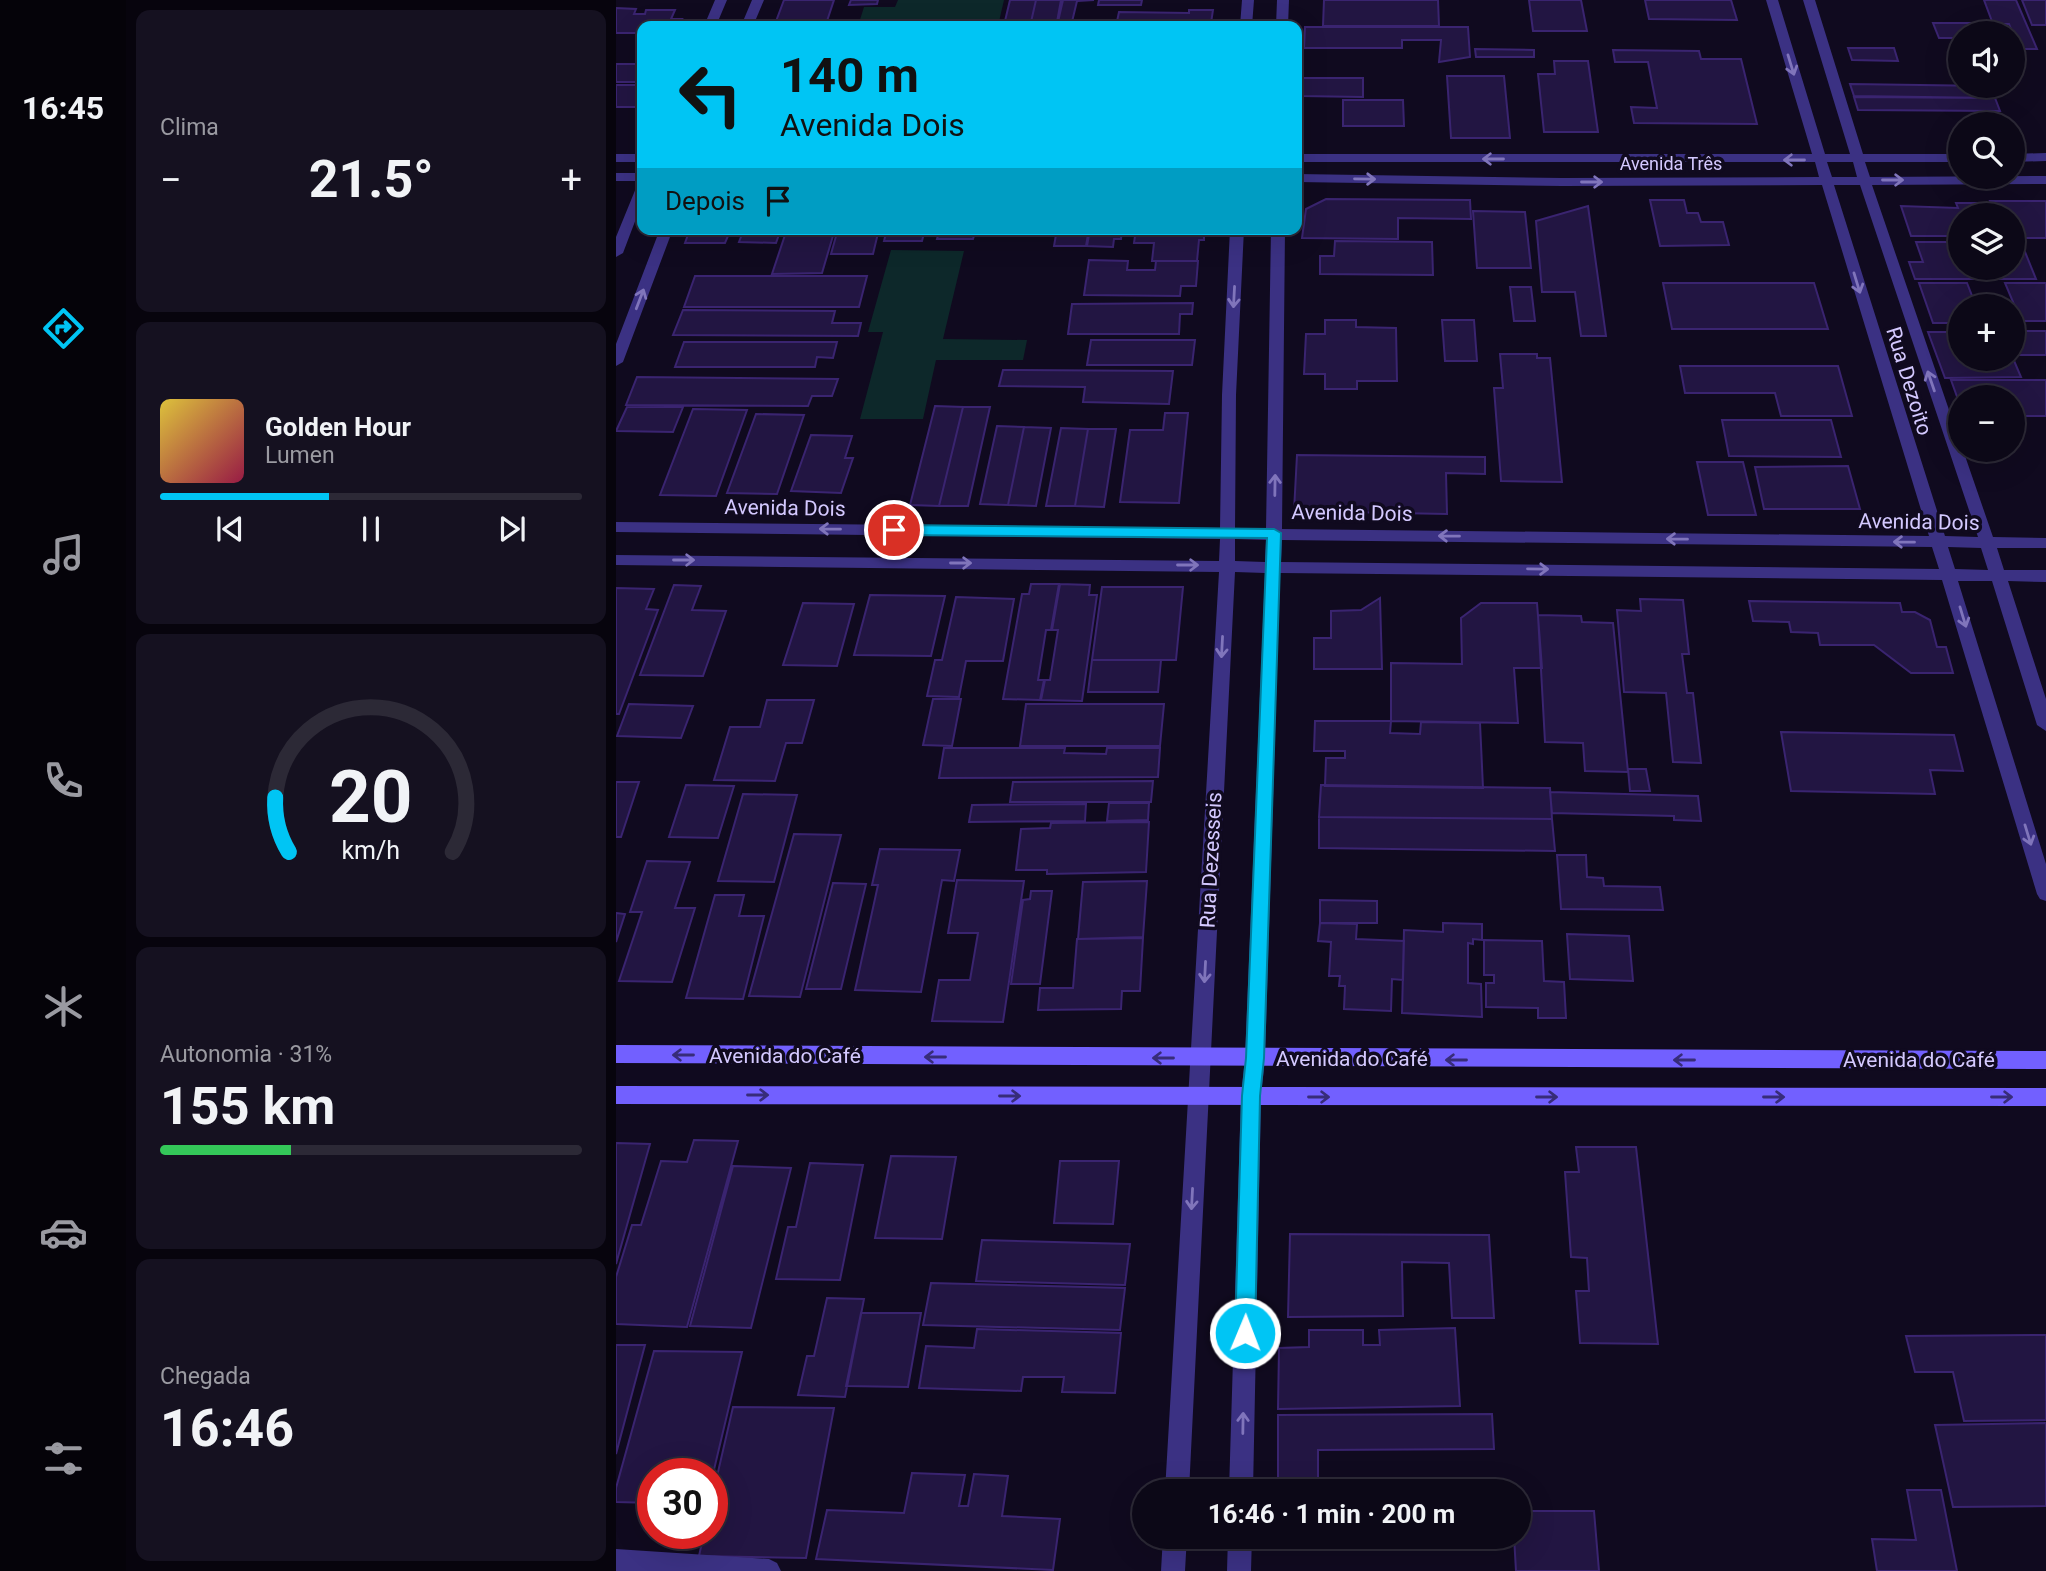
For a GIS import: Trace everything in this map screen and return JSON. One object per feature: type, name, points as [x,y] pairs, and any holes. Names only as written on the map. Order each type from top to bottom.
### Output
[{"type":"main road","name":"Avenida do Café","points":[[616,1054],[2046,1060]]},
{"type":"main road","name":"Avenida do Café","points":[[616,1094],[2046,1097]]},
{"type":"street","points":[[712,21],[721,0]]},
{"type":"street","points":[[749,21],[758,0]]},
{"type":"street","points":[[1247,21],[1248,0]]},
{"type":"street","points":[[1282,21],[1283,0]]},
{"type":"street","name":"Rua Dezoito","points":[[1772,0],[1896,414],[1941,543],[2046,894]]},
{"type":"street","name":"Rua Dezoito","points":[[1809,0],[1888,256],[1988,544],[2046,725]]},
{"type":"street","points":[[616,158],[637,158]]},
{"type":"street","name":"Avenida Três","points":[[1302,158],[1948,158]]},
{"type":"street","points":[[2025,158],[2046,158]]},
{"type":"street","points":[[616,177],[637,177]]},
{"type":"street","name":"Avenida Três","points":[[1302,178],[2046,180]]},
{"type":"street","points":[[616,253],[637,200]]},
{"type":"street","points":[[616,362],[665,235]]},
{"type":"street","name":"Rua Dezesseis","points":[[1178,1479],[1227,565],[1229,396],[1237,235]]},
{"type":"street","points":[[1241,1479],[1251,1096],[1255,1058],[1274,533],[1278,235]]},
{"type":"street","name":"Avenida Dois","points":[[616,527],[2046,543]]},
{"type":"street","points":[[616,560],[1273,565],[2046,576]]},
{"type":"street","points":[[1173,1571],[1174,1549]]},
{"type":"street","points":[[1239,1571],[1240,1549]]},
{"type":"street","points":[[616,1561],[769,1571]]},
{"type":"green space","points":[[898,0],[1004,0],[999,21],[860,21],[864,7],[895,7]]},
{"type":"green space","points":[[891,250],[964,251],[943,339],[1027,340],[1023,360],[936,360],[923,419],[860,419],[883,332],[868,332]]},
{"type":"building","points":[[784,0],[834,0],[827,21],[776,21]]},
{"type":"building","points":[[851,0],[878,0],[877,4],[849,5]]},
{"type":"building","points":[[1010,0],[1036,0],[1031,21],[1005,21]]},
{"type":"building","points":[[1036,0],[1061,0],[1057,21],[1031,21]]},
{"type":"building","points":[[1063,0],[1094,0],[1077,1],[1072,21],[1058,21]]},
{"type":"building","points":[[1099,0],[1142,0],[1141,5],[1098,5]]},
{"type":"building","points":[[1324,0],[1438,0],[1439,26],[1323,26]]},
{"type":"building","points":[[1529,0],[1581,0],[1587,31],[1533,31]]},
{"type":"building","points":[[1645,0],[1731,0],[1737,20],[1649,19]]},
{"type":"building","points":[[1984,0],[2016,0],[2025,21],[1992,21]]},
{"type":"building","points":[[2022,0],[2046,0],[2046,25],[2032,25]]},
{"type":"building","points":[[616,8],[636,9],[634,14],[645,14],[646,10],[675,10],[671,19],[682,19],[637,21],[637,33],[616,33]]},
{"type":"building","points":[[1189,10],[1213,10],[1211,21],[1117,21],[1119,12],[1189,13]]},
{"type":"building","points":[[2025,21],[2037,49],[2025,49]]},
{"type":"building","points":[[1933,23],[1948,23],[1948,38],[1939,38]]},
{"type":"building","points":[[1305,27],[1468,27],[1470,57],[1439,62],[1441,40],[1402,40],[1402,48],[1304,48]]},
{"type":"building","points":[[1848,48],[1894,48],[1898,61],[1852,60]]},
{"type":"building","points":[[1475,49],[1534,50],[1534,57],[1476,57]]},
{"type":"building","points":[[1613,50],[1699,51],[1701,59],[1741,59],[1757,124],[1634,123],[1631,107],[1657,108],[1648,62],[1615,62]]},
{"type":"building","points":[[1554,61],[1588,61],[1598,132],[1544,132],[1538,74],[1555,74]]},
{"type":"building","points":[[616,64],[637,64],[637,82],[616,82]]},
{"type":"building","points":[[1447,76],[1504,76],[1510,138],[1451,138]]},
{"type":"building","points":[[1302,78],[1363,78],[1363,97],[1302,96]]},
{"type":"building","points":[[1850,84],[1948,85],[1948,97],[1854,96]]},
{"type":"building","points":[[616,85],[637,85],[637,107],[616,107]]},
{"type":"building","points":[[1854,97],[1995,98],[2000,111],[1858,110]]},
{"type":"building","points":[[1343,100],[1403,100],[1404,126],[1343,126]]},
{"type":"building","points":[[1326,199],[1470,200],[1471,219],[1398,218],[1398,239],[1302,238],[1306,209]]},
{"type":"building","points":[[1650,200],[1684,200],[1687,213],[1698,213],[1701,222],[1723,222],[1729,245],[1660,246]]},
{"type":"building","points":[[1990,201],[2046,201],[2046,238],[2025,238],[2025,203]]},
{"type":"building","points":[[1588,206],[1606,336],[1581,336],[1575,292],[1542,292],[1536,221]]},
{"type":"building","points":[[1901,206],[1948,208],[1948,236],[1911,236]]},
{"type":"building","points":[[1473,211],[1525,212],[1531,268],[1477,268]]},
{"type":"building","points":[[688,235],[728,235],[725,243],[685,243]]},
{"type":"building","points":[[742,235],[779,235],[776,243],[739,242]]},
{"type":"building","points":[[785,235],[833,235],[822,273],[772,274]]},
{"type":"building","points":[[836,235],[878,235],[873,254],[831,254]]},
{"type":"building","points":[[886,235],[924,235],[922,241],[884,241]]},
{"type":"building","points":[[938,235],[974,235],[973,239],[937,239]]},
{"type":"building","points":[[1056,235],[1088,235],[1086,246],[1054,246]]},
{"type":"building","points":[[1089,235],[1121,235],[1121,239],[1114,239],[1113,247],[1087,246]]},
{"type":"building","points":[[1135,235],[1204,235],[1204,240],[1199,240],[1197,261],[1152,261],[1154,243],[1134,243]]},
{"type":"building","points":[[1335,241],[1432,242],[1433,275],[1320,274],[1320,256],[1334,256]]},
{"type":"building","points":[[1916,242],[1948,242],[1948,279],[1915,279],[1909,262],[1923,262]]},
{"type":"building","points":[[2025,252],[2036,279],[2025,279]]},
{"type":"building","points":[[1089,260],[1128,261],[1127,270],[1155,270],[1156,261],[1198,261],[1196,286],[1181,286],[1180,296],[1084,295]]},
{"type":"building","points":[[695,276],[867,276],[859,307],[684,307]]},
{"type":"building","points":[[1663,283],[1814,283],[1828,329],[1672,329]]},
{"type":"building","points":[[1919,283],[1967,283],[1971,294],[1948,294],[1948,323],[1933,323]]},
{"type":"building","points":[[2005,283],[2046,283],[2046,321],[2025,321],[2025,294],[2010,294]]},
{"type":"building","points":[[1510,287],[1531,287],[1535,321],[1514,321]]},
{"type":"building","points":[[1193,303],[1192,314],[1180,314],[1179,334],[1068,334],[1072,304]]},
{"type":"building","points":[[683,310],[835,311],[832,323],[861,323],[858,336],[673,335]]},
{"type":"building","points":[[1325,320],[1356,320],[1356,327],[1396,328],[1397,381],[1357,381],[1357,389],[1325,389],[1325,374],[1304,374],[1306,334],[1325,334]]},
{"type":"building","points":[[1442,320],[1474,320],[1477,361],[1445,361]]},
{"type":"building","points":[[2025,331],[2046,331],[2046,355],[2025,355]]},
{"type":"building","points":[[1928,332],[1948,332],[1948,371],[2018,371],[2021,377],[1945,378]]},
{"type":"building","points":[[1091,340],[1195,340],[1192,365],[1087,365]]},
{"type":"building","points":[[684,342],[837,342],[833,358],[817,357],[815,367],[675,367]]},
{"type":"building","points":[[1500,354],[1537,354],[1537,358],[1550,358],[1562,482],[1501,481],[1494,388],[1503,388]]},
{"type":"building","points":[[1680,366],[1838,366],[1852,416],[1781,416],[1775,393],[1685,393]]},
{"type":"building","points":[[1003,370],[1173,371],[1169,404],[1083,402],[1085,387],[999,386]]},
{"type":"building","points":[[637,377],[838,379],[832,396],[812,396],[808,406],[626,405]]},
{"type":"building","points":[[1951,380],[2046,380],[2046,416],[2025,416],[2025,385],[1953,385]]},
{"type":"building","points":[[935,406],[963,407],[939,506],[910,505]]},
{"type":"building","points":[[627,407],[683,407],[673,432],[616,431]]},
{"type":"building","points":[[963,407],[990,407],[968,506],[939,506]]},
{"type":"building","points":[[693,409],[747,410],[716,496],[660,495]]},
{"type":"building","points":[[1165,413],[1188,413],[1179,503],[1120,502],[1130,430],[1163,430]]},
{"type":"building","points":[[756,414],[804,415],[777,494],[727,493]]},
{"type":"building","points":[[1722,420],[1831,420],[1841,457],[1729,456]]},
{"type":"building","points":[[997,426],[1024,427],[1008,505],[980,504]]},
{"type":"building","points":[[1024,427],[1051,428],[1036,506],[1008,505]]},
{"type":"building","points":[[1061,428],[1088,429],[1075,506],[1046,506]]},
{"type":"building","points":[[1088,429],[1116,429],[1104,507],[1075,506]]},
{"type":"building","points":[[811,435],[852,436],[845,458],[853,458],[841,493],[791,491]]},
{"type":"building","points":[[1297,455],[1485,457],[1485,474],[1446,473],[1447,514],[1294,511]]},
{"type":"building","points":[[1697,462],[1743,462],[1756,515],[1708,515]]},
{"type":"building","points":[[1848,466],[1860,509],[1764,509],[1755,467]]},
{"type":"building","points":[[1031,584],[1059,584],[1051,630],[1046,630],[1038,680],[1044,680],[1040,700],[1003,699],[1022,594],[1029,594]]},
{"type":"building","points":[[1060,584],[1090,585],[1089,595],[1097,595],[1082,701],[1041,700],[1045,680],[1050,680],[1058,630],[1052,630]]},
{"type":"building","points":[[674,585],[701,586],[692,610],[726,611],[703,676],[640,675]]},
{"type":"building","points":[[1102,587],[1183,587],[1176,660],[1092,660]]},
{"type":"building","points":[[616,588],[654,589],[646,609],[658,610],[619,714],[616,714]]},
{"type":"building","points":[[870,595],[945,596],[931,656],[854,655]]},
{"type":"building","points":[[956,597],[1014,599],[1003,661],[966,661],[959,697],[927,696],[935,660],[942,660]]},
{"type":"building","points":[[1380,598],[1382,669],[1314,669],[1314,638],[1331,638],[1331,611],[1361,610]]},
{"type":"building","points":[[1640,599],[1683,600],[1689,654],[1682,654],[1687,693],[1693,693],[1701,763],[1673,762],[1666,693],[1624,692],[1617,610],[1641,611]]},
{"type":"building","points":[[1749,601],[1900,603],[1902,612],[1915,612],[1930,620],[1937,647],[1946,647],[1953,673],[1911,673],[1874,645],[1820,645],[1818,633],[1791,632],[1789,622],[1753,621]]},
{"type":"building","points":[[803,603],[854,604],[837,666],[783,665]]},
{"type":"building","points":[[1481,603],[1537,603],[1542,668],[1514,668],[1518,723],[1391,721],[1391,663],[1462,664],[1461,618]]},
{"type":"building","points":[[1538,615],[1581,616],[1582,622],[1613,623],[1628,772],[1585,771],[1583,743],[1545,742]]},
{"type":"building","points":[[1092,660],[1161,660],[1158,692],[1088,692]]},
{"type":"building","points":[[933,699],[961,699],[952,746],[923,745]]},
{"type":"building","points":[[767,700],[814,700],[802,743],[786,743],[775,781],[714,780],[730,727],[760,727]]},
{"type":"building","points":[[629,704],[693,706],[681,738],[617,736]]},
{"type":"building","points":[[1026,704],[1164,704],[1160,746],[1020,746]]},
{"type":"building","points":[[1315,721],[1391,721],[1390,733],[1420,734],[1421,722],[1480,723],[1483,788],[1325,786],[1326,758],[1345,758],[1345,751],[1314,751]]},
{"type":"building","points":[[1781,732],[1954,735],[1963,771],[1930,770],[1935,794],[1791,791]]},
{"type":"building","points":[[944,748],[1065,748],[1064,753],[1106,754],[1107,748],[1160,748],[1158,777],[939,778]]},
{"type":"building","points":[[1628,769],[1646,769],[1650,791],[1630,791]]},
{"type":"building","points":[[1153,781],[1151,802],[1010,802],[1013,782]]},
{"type":"building","points":[[616,782],[639,782],[621,837],[616,837]]},
{"type":"building","points":[[686,785],[734,786],[718,838],[669,837]]},
{"type":"building","points":[[1321,785],[1550,788],[1552,819],[1319,817]]},
{"type":"building","points":[[1550,792],[1698,796],[1701,821],[1674,820],[1674,816],[1552,813]]},
{"type":"building","points":[[743,794],[797,795],[774,882],[718,881]]},
{"type":"building","points":[[1109,803],[1149,803],[1148,820],[1107,821]]},
{"type":"building","points":[[1086,804],[1085,821],[969,822],[972,805]]},
{"type":"building","points":[[1319,817],[1552,819],[1555,851],[1319,848]]},
{"type":"building","points":[[1149,822],[1146,872],[1047,874],[1047,870],[1016,870],[1021,829],[1050,828],[1051,823]]},
{"type":"building","points":[[794,834],[841,835],[800,997],[749,996]]},
{"type":"building","points":[[880,849],[960,850],[954,881],[942,880],[921,992],[855,990],[878,885],[872,885]]},
{"type":"building","points":[[1557,855],[1586,855],[1587,877],[1603,878],[1604,886],[1660,887],[1663,910],[1561,909]]},
{"type":"building","points":[[647,861],[690,862],[675,908],[695,908],[672,982],[619,981],[642,912],[630,912]]},
{"type":"building","points":[[957,880],[1024,881],[1003,1022],[932,1021],[939,980],[970,980],[978,933],[948,933]]},
{"type":"building","points":[[1147,881],[1143,937],[1078,939],[1083,882]]},
{"type":"building","points":[[833,883],[866,884],[841,989],[806,989]]},
{"type":"building","points":[[1031,891],[1052,891],[1040,984],[1011,984],[1023,900],[1030,899]]},
{"type":"building","points":[[715,895],[744,895],[739,916],[764,916],[743,999],[686,998]]},
{"type":"building","points":[[1320,900],[1377,901],[1377,923],[1320,923]]},
{"type":"building","points":[[616,913],[625,914],[616,942]]},
{"type":"building","points":[[1320,923],[1357,924],[1356,939],[1404,941],[1403,980],[1392,979],[1391,1011],[1344,1009],[1345,986],[1339,986],[1340,976],[1329,976],[1331,942],[1318,941]]},
{"type":"building","points":[[1443,923],[1482,924],[1482,940],[1473,939],[1473,944],[1468,943],[1468,983],[1481,984],[1482,1017],[1402,1013],[1404,930],[1443,932]]},
{"type":"building","points":[[1567,934],[1629,936],[1633,981],[1570,979]]},
{"type":"building","points":[[1143,938],[1140,991],[1122,991],[1121,1009],[1038,1010],[1040,988],[1073,988],[1077,939]]},
{"type":"building","points":[[1484,940],[1542,941],[1544,981],[1564,982],[1566,1018],[1538,1018],[1538,1008],[1486,1007],[1486,983],[1494,983],[1494,975],[1484,975]]},
{"type":"building","points":[[694,1140],[738,1141],[687,1327],[616,1324],[616,1277],[632,1225],[641,1225],[661,1161],[687,1162]]},
{"type":"building","points":[[616,1143],[650,1144],[616,1264]]},
{"type":"building","points":[[1576,1147],[1636,1147],[1658,1344],[1580,1343],[1576,1291],[1589,1291],[1587,1258],[1571,1257],[1565,1172],[1579,1172]]},
{"type":"building","points":[[891,1156],[956,1157],[942,1239],[875,1238]]},
{"type":"building","points":[[1060,1161],[1119,1161],[1113,1224],[1054,1223]]},
{"type":"building","points":[[810,1163],[863,1165],[840,1280],[776,1279],[788,1227],[796,1227]]},
{"type":"building","points":[[733,1166],[791,1168],[751,1328],[690,1326]]},
{"type":"building","points":[[1290,1234],[1489,1235],[1494,1318],[1452,1318],[1449,1263],[1402,1262],[1403,1316],[1288,1317]]},
{"type":"building","points":[[982,1240],[1130,1244],[1125,1285],[976,1281]]},
{"type":"building","points":[[931,1283],[1125,1288],[1120,1330],[923,1325]]},
{"type":"building","points":[[827,1298],[864,1299],[845,1397],[798,1395],[807,1356],[814,1356]]},
{"type":"building","points":[[861,1313],[921,1313],[908,1387],[846,1386]]},
{"type":"building","points":[[1455,1328],[1460,1406],[1278,1409],[1279,1348],[1309,1347],[1309,1330],[1363,1330],[1363,1345],[1380,1345],[1379,1330]]},
{"type":"building","points":[[977,1329],[1121,1333],[1115,1393],[1062,1392],[1064,1377],[1023,1377],[1021,1391],[919,1388],[926,1346],[974,1348]]},
{"type":"building","points":[[2046,1335],[2046,1420],[1964,1421],[1953,1372],[1915,1372],[1906,1336]]},
{"type":"building","points":[[616,1345],[645,1345],[616,1454]]},
{"type":"building","points":[[654,1351],[742,1352],[717,1458],[637,1458],[637,1503],[616,1502],[616,1488]]},
{"type":"building","points":[[733,1407],[834,1408],[806,1558],[699,1556],[701,1549],[728,1549],[728,1458],[721,1458]]},
{"type":"building","points":[[1492,1414],[1494,1449],[1318,1450],[1318,1479],[1278,1479],[1278,1415]]},
{"type":"building","points":[[2046,1423],[2046,1506],[1953,1507],[1935,1425]]},
{"type":"building","points":[[912,1473],[965,1475],[959,1506],[968,1506],[974,1474],[1008,1476],[1002,1516],[1060,1519],[1053,1570],[816,1559],[827,1510],[904,1513]]},
{"type":"building","points":[[1907,1490],[1941,1490],[1957,1571],[1877,1571],[1872,1539],[1916,1540]]},
{"type":"building","points":[[1531,1511],[1594,1511],[1599,1571],[1516,1571],[1515,1549],[1531,1549]]},
{"type":"route","points":[[894,530],[1274,533],[1255,1058],[1251,1096],[1245,1333]]}]
